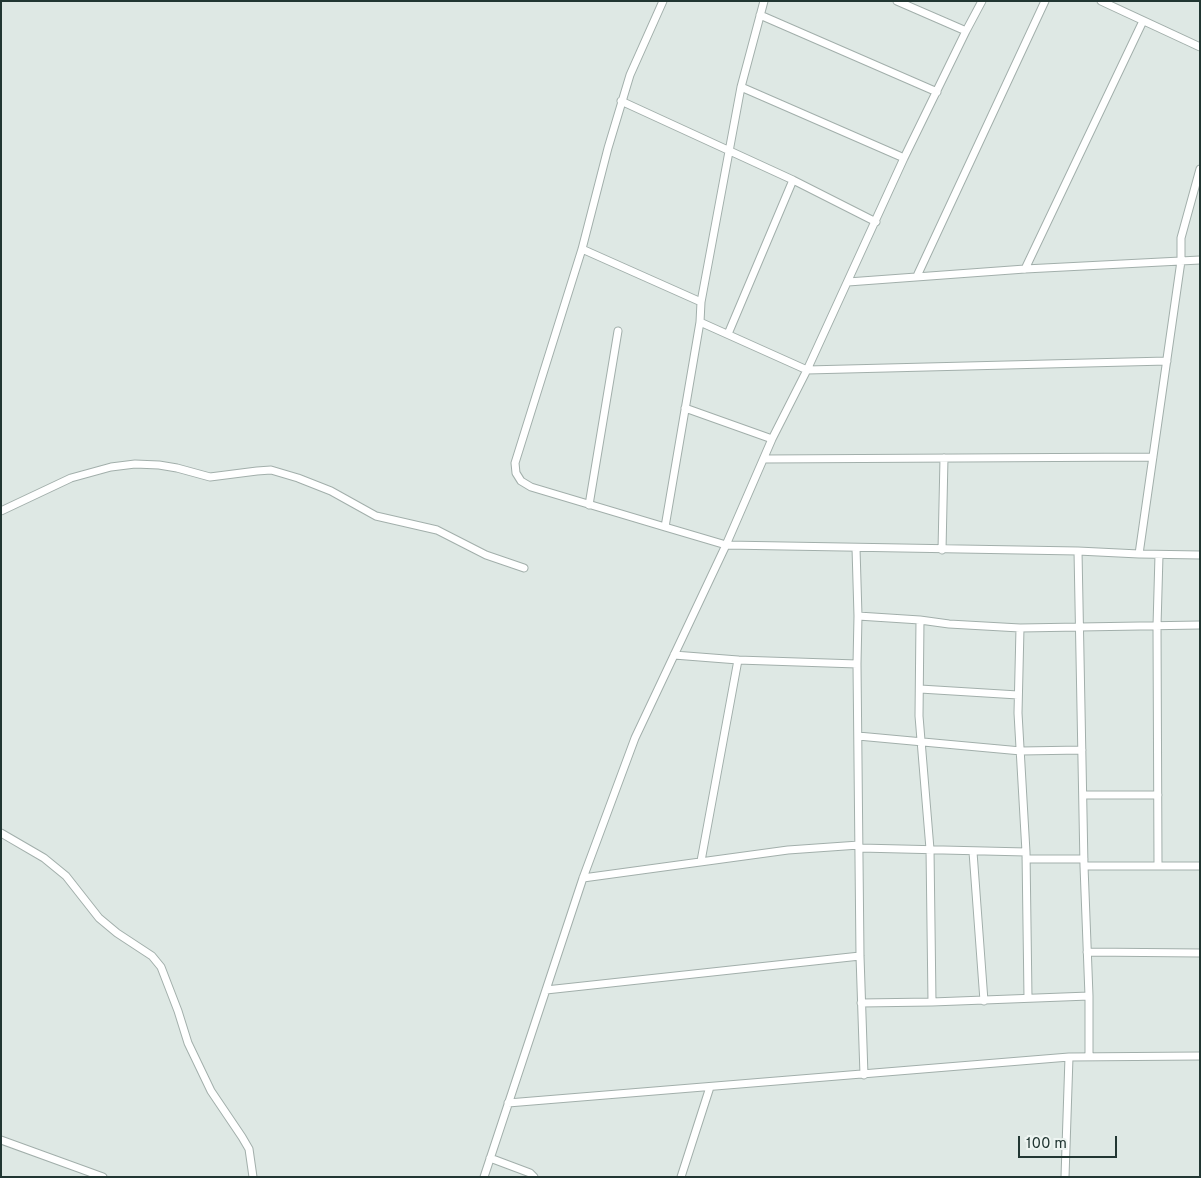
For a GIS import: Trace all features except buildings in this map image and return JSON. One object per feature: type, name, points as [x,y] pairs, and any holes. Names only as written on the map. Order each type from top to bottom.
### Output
[{"type":"street","points":[[663,1],[630,75],[621,101],[582,249],[515,463],[516,473],[521,481],[531,487],[726,545],[1200,554]]},
{"type":"street","points":[[665,527],[700,322],[701,302],[741,87],[764,1]]},
{"type":"street","points":[[897,1],[966,31]]},
{"type":"street","points":[[484,1177],[583,878],[635,738],[726,545],[772,439],[807,370],[876,222],[904,158],[982,1]]},
{"type":"street","points":[[916,276],[1045,1]]},
{"type":"street","points":[[1101,1],[1200,48]]},
{"type":"street","points":[[760,15],[937,92]]},
{"type":"street","points":[[1025,269],[1143,21]]},
{"type":"street","points":[[741,87],[904,158]]},
{"type":"street","points":[[621,101],[793,180],[876,222]]},
{"type":"street","points":[[1139,554],[1181,261],[1181,238],[1200,169]]},
{"type":"street","points":[[728,334],[793,180]]},
{"type":"street","points":[[582,249],[701,302]]},
{"type":"street","points":[[848,282],[1025,269],[1200,260]]},
{"type":"street","points":[[700,322],[807,370],[1167,361]]},
{"type":"street","points":[[589,504],[618,331]]},
{"type":"street","points":[[685,408],[772,439]]},
{"type":"street","points":[[764,459],[1153,457]]},
{"type":"street","points":[[942,550],[944,458]]},
{"type":"street","points":[[1,511],[71,478],[111,467],[159,464],[210,478],[271,470],[331,491],[376,516],[436,530],[486,555],[524,568]]},
{"type":"street","points":[[856,548],[860,956],[864,1075]]},
{"type":"street","points":[[1078,551],[1089,1056]]},
{"type":"street","points":[[1158,866],[1157,626],[1159,554]]},
{"type":"street","points":[[858,616],[1020,628],[1200,625]]},
{"type":"street","points":[[920,620],[920,716],[930,849],[932,1002]]},
{"type":"street","points":[[1020,628],[1018,695],[1026,856],[1028,998]]},
{"type":"street","points":[[674,655],[738,660],[857,664]]},
{"type":"street","points":[[701,861],[738,660]]},
{"type":"street","points":[[920,689],[1018,695]]},
{"type":"street","points":[[858,736],[1021,751],[1082,750]]},
{"type":"street","points":[[1083,795],[1158,796]]},
{"type":"street","points":[[1,833],[44,858],[66,876],[99,918],[117,933],[152,956],[160,967],[188,1043],[211,1091],[249,1149],[253,1177]]},
{"type":"street","points":[[583,878],[788,850],[860,847],[930,849],[1084,862],[1200,866]]},
{"type":"street","points":[[973,852],[984,1001]]},
{"type":"street","points":[[1087,952],[1200,953]]},
{"type":"street","points":[[546,990],[860,956]]},
{"type":"street","points":[[861,1002],[984,1001],[1089,996]]},
{"type":"street","points":[[508,1103],[1069,1057],[1200,1056]]},
{"type":"street","points":[[1066,1177],[1069,1057]]},
{"type":"street","points":[[681,1177],[710,1087]]},
{"type":"street","points":[[1,1140],[103,1177]]},
{"type":"street","points":[[490,1158],[530,1173],[534,1177]]}]
